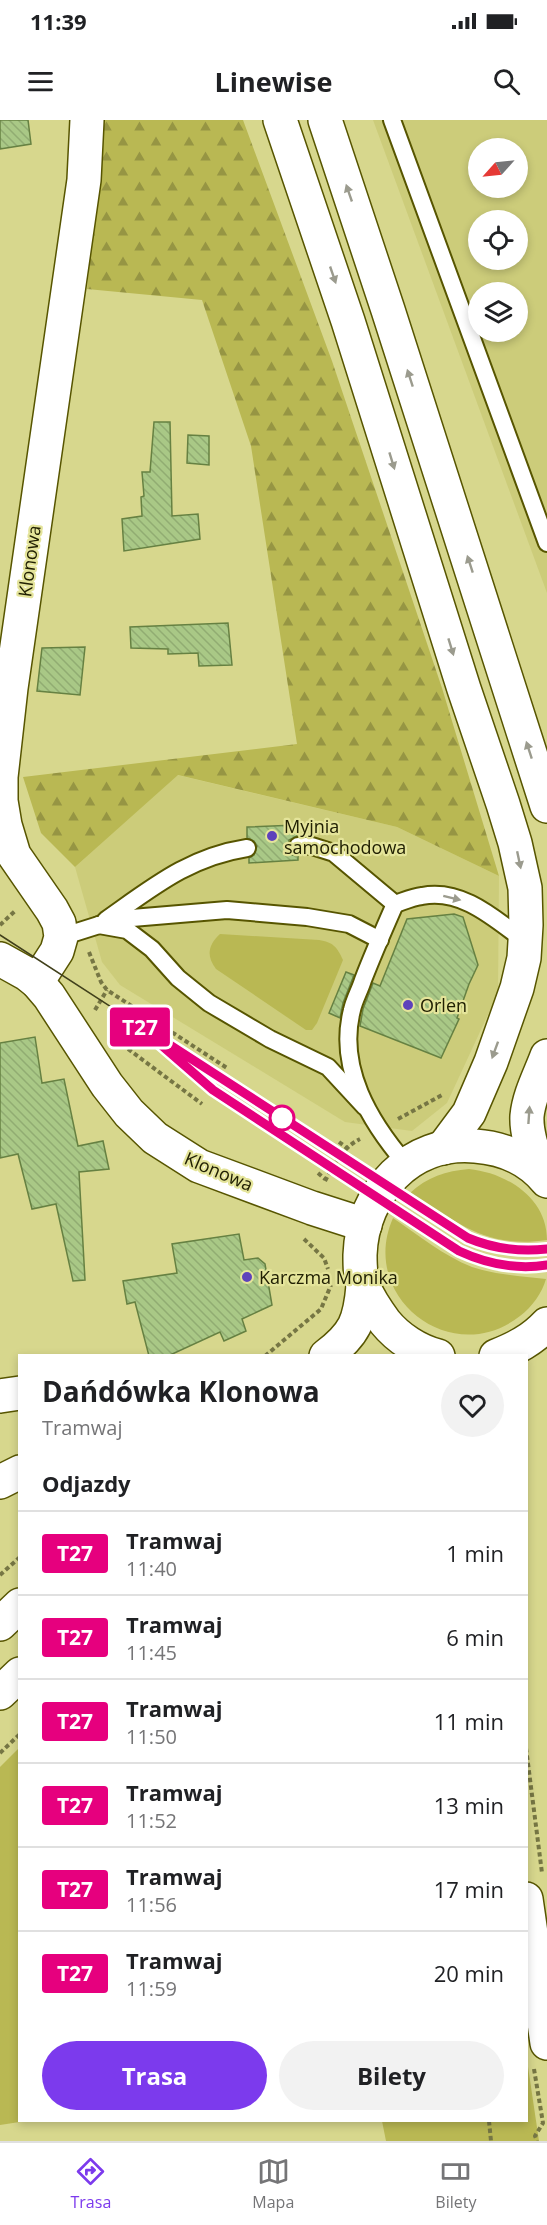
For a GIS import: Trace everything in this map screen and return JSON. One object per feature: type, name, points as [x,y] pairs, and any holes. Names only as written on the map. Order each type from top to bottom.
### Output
[{"type":"street","name":"Klonowa","points":[[82,931],[59,923],[14,855],[4,825],[1,777],[11,688],[84,180],[87,120]]},
{"type":"street","points":[[280,120],[348,321],[515,843],[525,888],[524,958],[517,987],[491,1062],[469,1113],[443,1148]]},
{"type":"street","points":[[325,120],[547,806]]},
{"type":"street","points":[[37,982],[57,951],[82,931]]},
{"type":"street","name":"Klonowa","points":[[0,959],[37,982],[63,1015],[107,1085],[129,1113],[155,1138],[199,1166],[365,1225]]},
{"type":"street","points":[[543,1177],[529,1137],[527,1117],[531,1099],[547,1056]]},
{"type":"street","points":[[328,1354],[350,1335],[361,1312],[363,1286],[360,1260],[365,1225],[385,1185],[406,1164],[423,1154],[443,1148],[468,1145],[493,1147],[516,1156],[543,1177]]},
{"type":"street","points":[[363,1286],[376,1310],[392,1329],[411,1344],[430,1354]]},
{"type":"street","points":[[501,1354],[518,1347],[538,1334],[547,1324]]},
{"type":"street","points":[[0,1396],[18,1393]]},
{"type":"street","points":[[0,1482],[18,1473]]},
{"type":"street","points":[[0,1624],[18,1607]]},
{"type":"street","points":[[0,1693],[18,1676]]},
{"type":"street","points":[[535,1890],[540,2054]]},
{"type":"lane","points":[[392,120],[547,543]]},
{"type":"lane","points":[[298,846],[312,846],[334,853],[395,903]]},
{"type":"lane","points":[[82,931],[173,873],[221,852],[247,848]]},
{"type":"lane","points":[[395,903],[423,895],[451,895],[483,909],[525,941]]},
{"type":"lane","points":[[395,903],[352,1010],[348,1045],[354,1077],[365,1107],[378,1130],[406,1164]]},
{"type":"lane","points":[[82,931],[132,918],[227,910],[307,917],[349,924],[380,940]]},
{"type":"lane","points":[[82,931],[127,930],[152,949],[178,978],[209,1003],[270,1039],[328,1067],[365,1107]]},
{"type":"path","points":[[0,925],[39,891]]},
{"type":"path","points":[[82,931],[90,957],[107,990],[227,1068]]},
{"type":"path","points":[[108,1034],[202,1104]]},
{"type":"path","points":[[312,1208],[326,1179],[351,1143],[450,1091]]},
{"type":"path","points":[[339,1142],[347,1148]]},
{"type":"path","points":[[318,1173],[326,1179]]},
{"type":"path","points":[[268,1354],[298,1330]]},
{"type":"path","points":[[0,1575],[18,1559]]},
{"type":"path","points":[[0,1753],[18,1736]]},
{"type":"path","points":[[528,1780],[535,1890]]},
{"type":"path","points":[[537,2141],[535,2136],[543,2123],[540,2054]]},
{"type":"path","points":[[489,2122],[491,2141]]},
{"type":"shaded area","points":[[373,120],[547,120],[547,593]]},
{"type":"shaded area","points":[[177,775],[397,827],[499,876],[498,993],[447,1103],[412,1131],[345,1122],[120,985],[102,962],[75,867]]},
{"type":"green space","points":[[103,120],[243,120],[332,361],[442,688],[499,876],[397,827],[178,775],[75,867],[41,833],[23,777],[297,744],[251,446],[202,300],[87,289]]},
{"type":"green space","points":[[220,934],[319,940],[334,946],[343,960],[312,1030],[306,1030],[216,969],[211,960],[210,951],[213,942]]},
{"type":"green space","points":[[469,1169],[497,1176],[522,1190],[540,1212],[547,1240],[507,1241],[490,1237],[459,1223],[410,1193],[437,1176]]},
{"type":"green space","points":[[393,1218],[441,1251],[472,1267],[499,1274],[546,1279],[542,1289],[520,1316],[494,1331],[467,1335],[441,1330],[418,1317],[400,1298],[389,1274],[386,1247]]},
{"type":"green space","points":[[18,1749],[20,2122],[0,2125],[0,1767]]},
{"type":"green space","points":[[528,2067],[539,2141],[386,2141],[382,2122],[528,2122]]},
{"type":"building","points":[[0,120],[28,120],[31,144],[0,149]]},
{"type":"building","points":[[154,422],[170,422],[172,516],[198,514],[200,539],[124,551],[122,519],[142,516],[141,497],[144,496],[142,472],[150,472]]},
{"type":"building","points":[[188,435],[209,436],[209,465],[187,463]]},
{"type":"building","points":[[228,623],[232,665],[199,666],[198,653],[168,654],[168,649],[131,648],[130,627]]},
{"type":"building","points":[[85,647],[80,695],[37,691],[42,648]]},
{"type":"building","name":"Myjnia samochodowa","points":[[296,825],[297,836],[289,840],[288,847],[292,855],[298,856],[298,860],[249,863],[249,858],[254,855],[257,846],[254,841],[247,838],[247,827]]},
{"type":"building","points":[[454,914],[463,917],[478,965],[457,1018],[459,1019],[441,1058],[360,1026],[363,1009],[373,983],[380,986],[407,919]]},
{"type":"building","points":[[346,972],[354,975],[340,1018],[329,1013]]},
{"type":"building","points":[[35,1037],[42,1083],[64,1079],[78,1146],[103,1141],[109,1169],[79,1172],[85,1280],[73,1281],[56,1204],[32,1209],[18,1154],[0,1158],[0,1043]]},
{"type":"building","points":[[239,1234],[244,1260],[258,1258],[265,1264],[272,1305],[242,1319],[246,1331],[224,1341],[220,1332],[172,1354],[148,1354],[135,1302],[127,1304],[123,1281],[177,1273],[172,1244]]},
{"type":"tram line","points":[[0,935],[468,1238],[507,1249],[547,1249]]},
{"type":"tram line","name":"T27","points":[[547,1249],[511,1250],[468,1238],[136,1023],[213,1090],[445,1243],[491,1264],[532,1267],[547,1265]]},
{"type":"tram line","points":[[173,1055],[213,1090],[459,1251],[502,1265],[524,1267],[547,1265]]},
{"type":"place","name":"Myjnia samochodowa","points":[[272,836]]},
{"type":"place","name":"Orlen","points":[[408,1005]]},
{"type":"place","name":"Karczma Monika","points":[[247,1277]]}]
